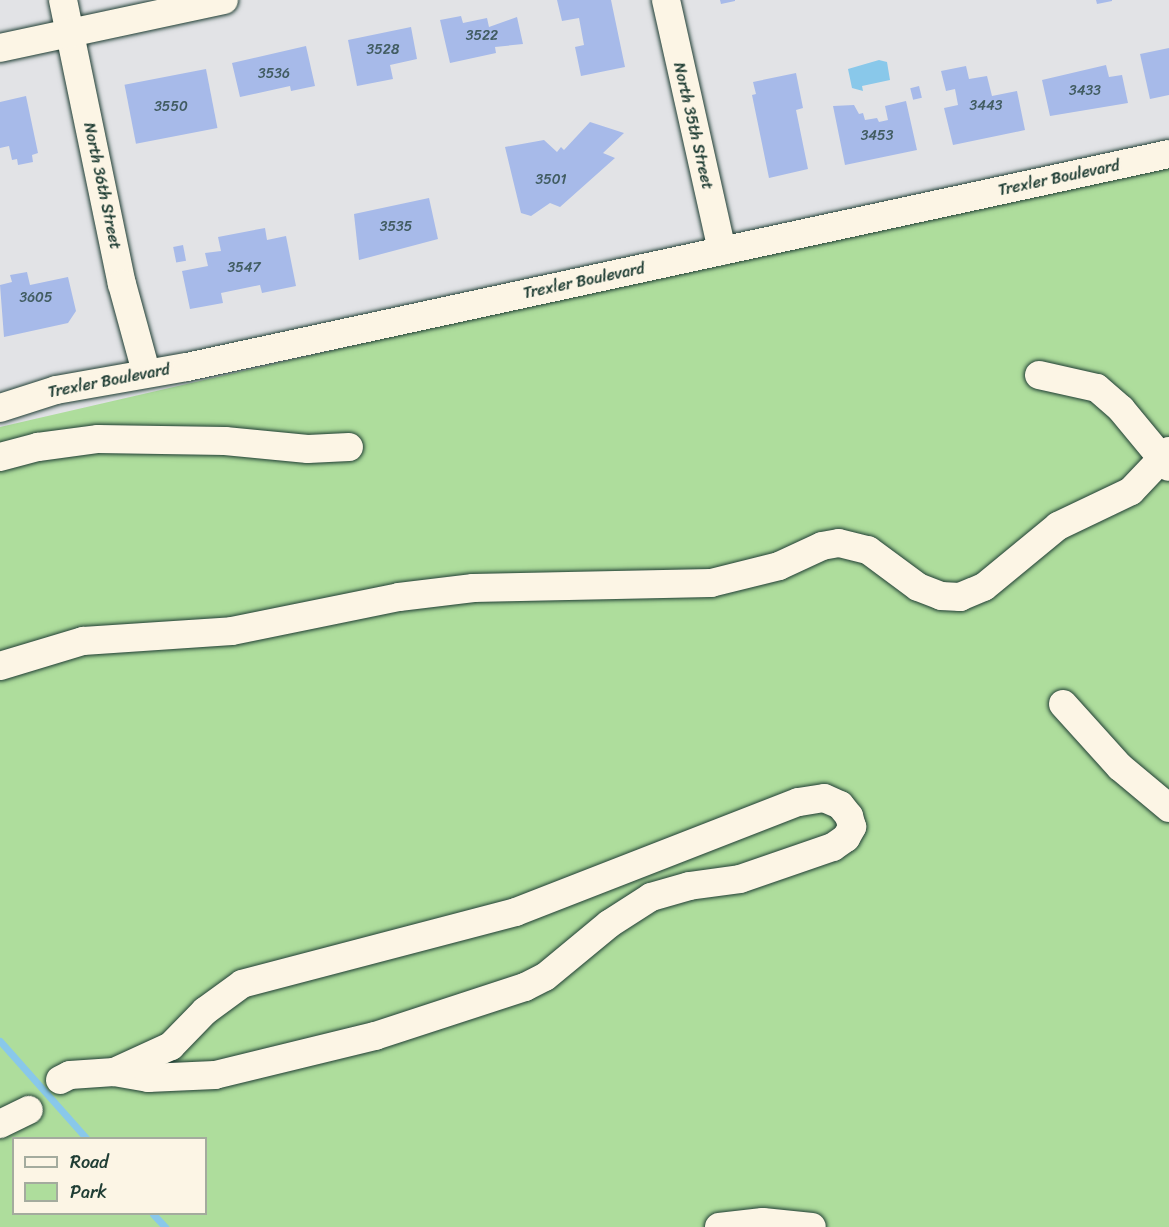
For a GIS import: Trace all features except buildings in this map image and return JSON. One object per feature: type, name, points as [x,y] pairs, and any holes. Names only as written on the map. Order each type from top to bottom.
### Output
[{"type":"street","name":"North 36th Street","points":[[63,0],[122,284],[146,372]]},
{"type":"street","points":[[0,48],[224,0]]},
{"type":"street","name":"North 35th Street","points":[[666,0],[722,251]]},
{"type":"street","name":"Trexler Boulevard","points":[[0,408],[56,390],[146,372],[187,367],[1169,154]]},
{"type":"street","points":[[0,666],[83,641],[232,631],[399,597],[473,588],[711,583],[779,566],[822,546],[838,543],[868,550],[918,587],[940,596],[960,597],[984,587],[1058,526],[1131,491],[1166,459],[1121,409],[1097,388],[1039,375]]},
{"type":"street","points":[[0,457],[38,447],[98,439],[225,441],[308,449],[349,447]]},
{"type":"street","points":[[1063,704],[1120,767],[1169,808]]},
{"type":"street","points":[[60,1080],[70,1075],[114,1072],[148,1078],[215,1075],[375,1036],[525,987],[545,977],[609,924],[651,897],[689,886],[740,879],[833,847],[846,838],[852,827],[849,816],[840,805],[824,798],[798,802],[516,912],[242,984],[212,1005],[171,1046],[114,1072]]},
{"type":"street","points":[[0,1117],[29,1110],[0,1124]]},
{"type":"street","points":[[719,1227],[763,1222],[813,1227]]},
{"type":"green space","points":[[1169,163],[1169,1227],[0,1227],[0,427],[906,218]]},
{"type":"water","points":[[879,60],[887,62],[890,80],[862,86],[863,91],[852,88],[848,69]]},
{"type":"waterway","points":[[0,1041],[85,1137]]},
{"type":"waterway","points":[[154,1215],[165,1227]]}]
